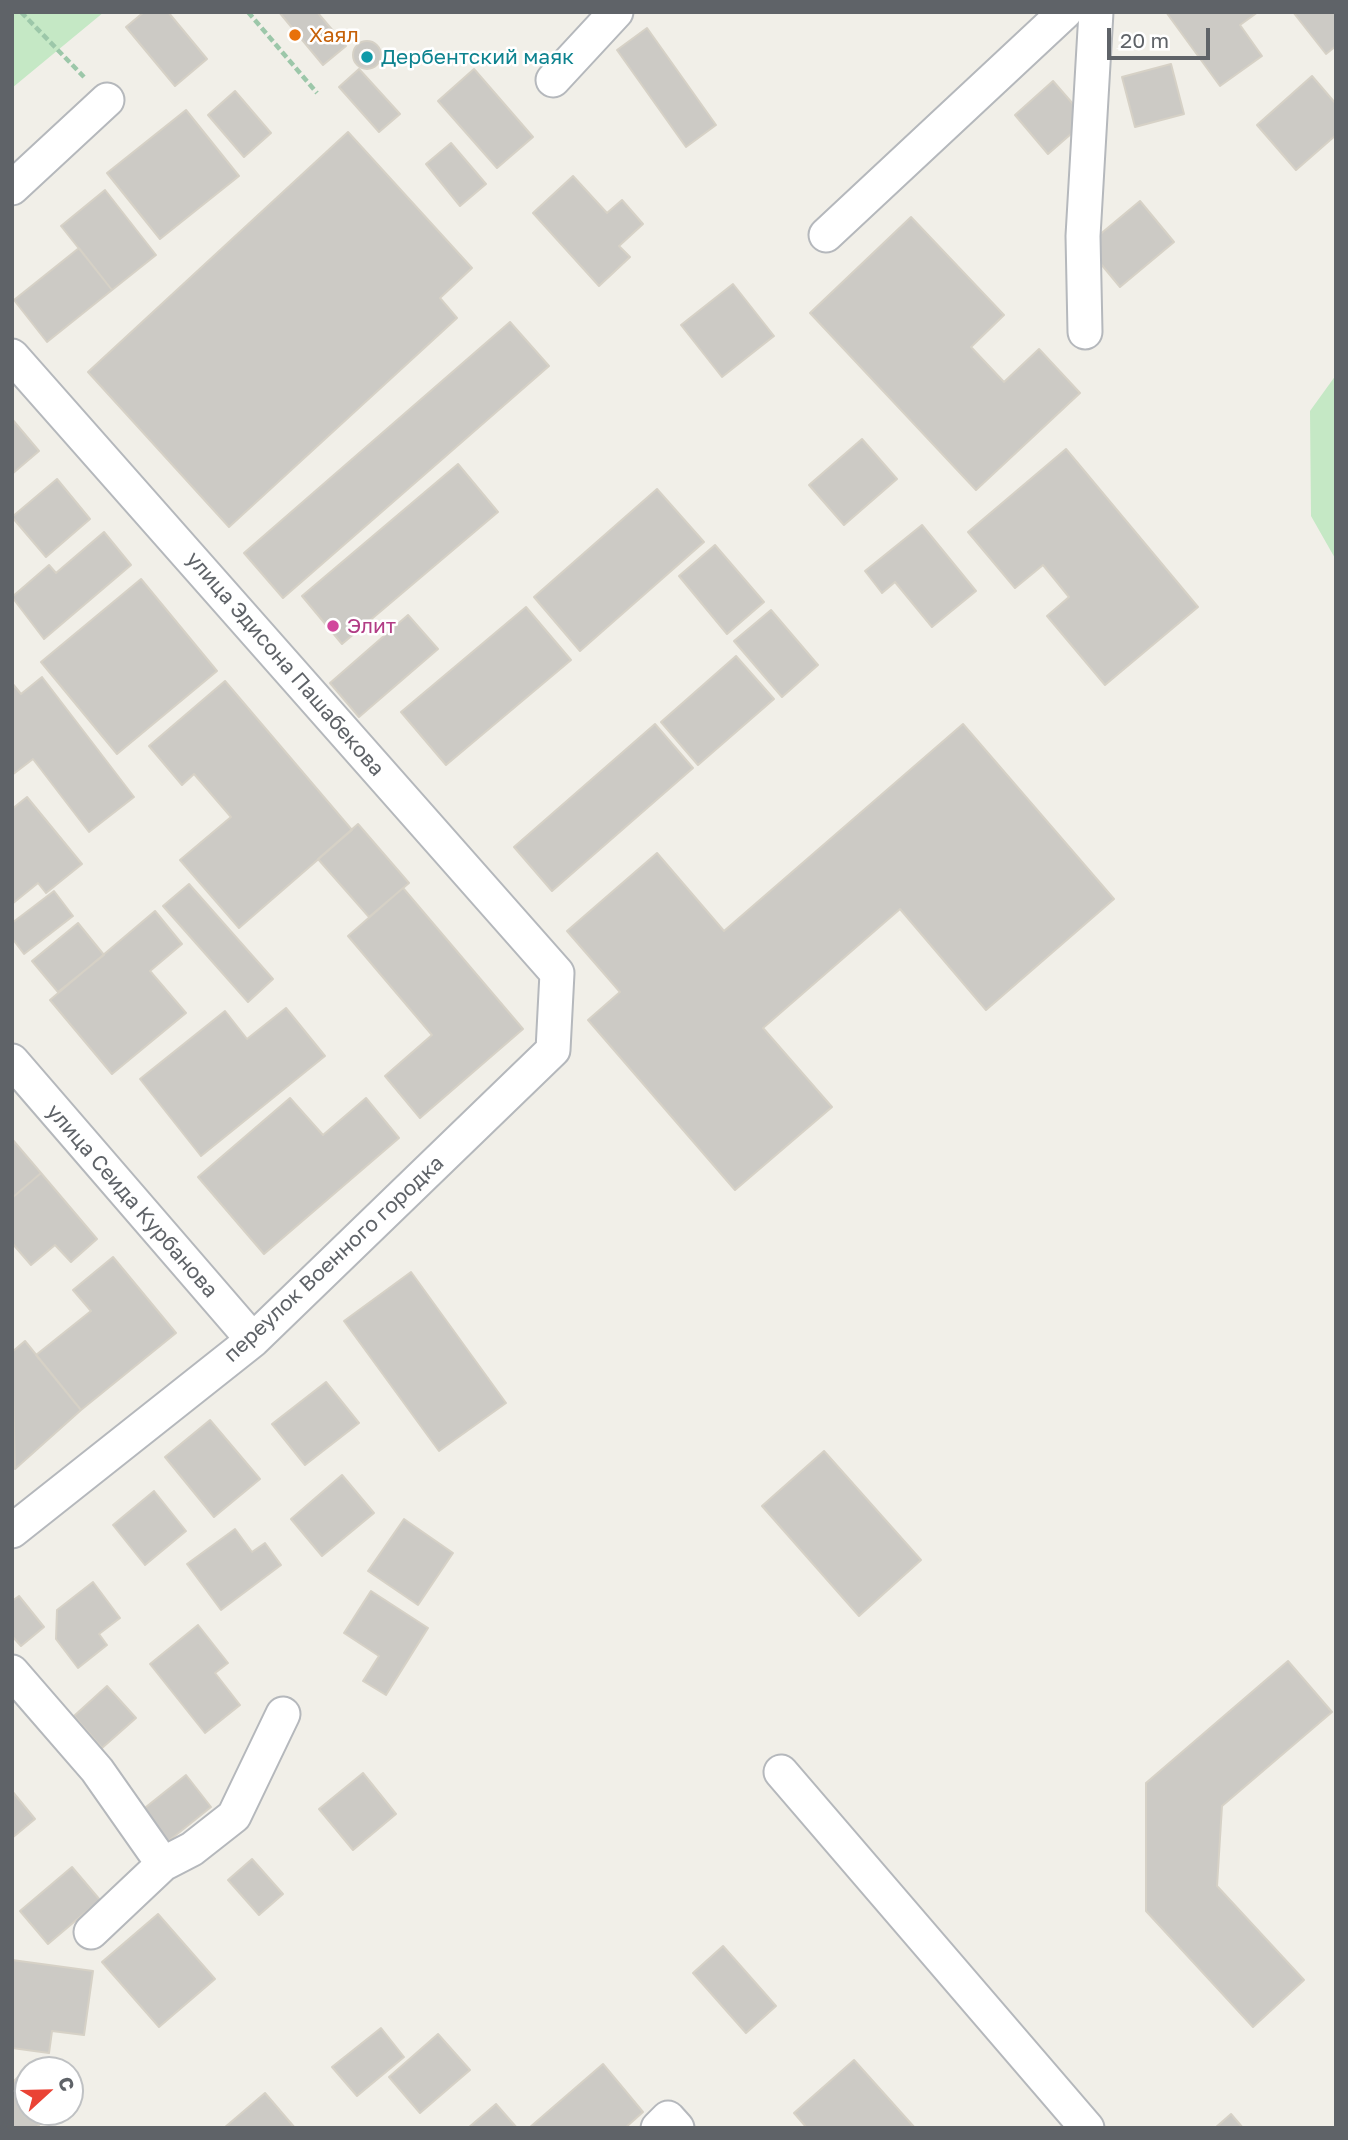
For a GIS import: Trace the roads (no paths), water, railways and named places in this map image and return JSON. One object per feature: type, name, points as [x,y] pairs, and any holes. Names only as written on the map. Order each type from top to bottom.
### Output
[{"type":"street","points":[[553,80],[616,12]]},
{"type":"street","points":[[826,235],[1065,12]]},
{"type":"street","points":[[1085,332],[1083,236],[1096,12]]},
{"type":"street","points":[[12,187],[107,100]]},
{"type":"street","name":"улица Эдисона Пашабекова","points":[[12,356],[557,973]]},
{"type":"street","name":"переулок Военного городка","points":[[12,1531],[253,1340],[553,1050],[557,973]]},
{"type":"street","name":"улица Сеида Курбанова","points":[[12,1061],[253,1340]]},
{"type":"street","points":[[12,1672],[97,1770],[163,1864]]},
{"type":"street","points":[[92,1931],[163,1864],[192,1849],[234,1816],[283,1714]]},
{"type":"street","points":[[781,1772],[1087,2128]]},
{"type":"place","name":"Хаял","points":[[295,35]]},
{"type":"place","name":"Дербентский маяк","points":[[367,57]]},
{"type":"place","name":"Элит","points":[[333,626]]}]
